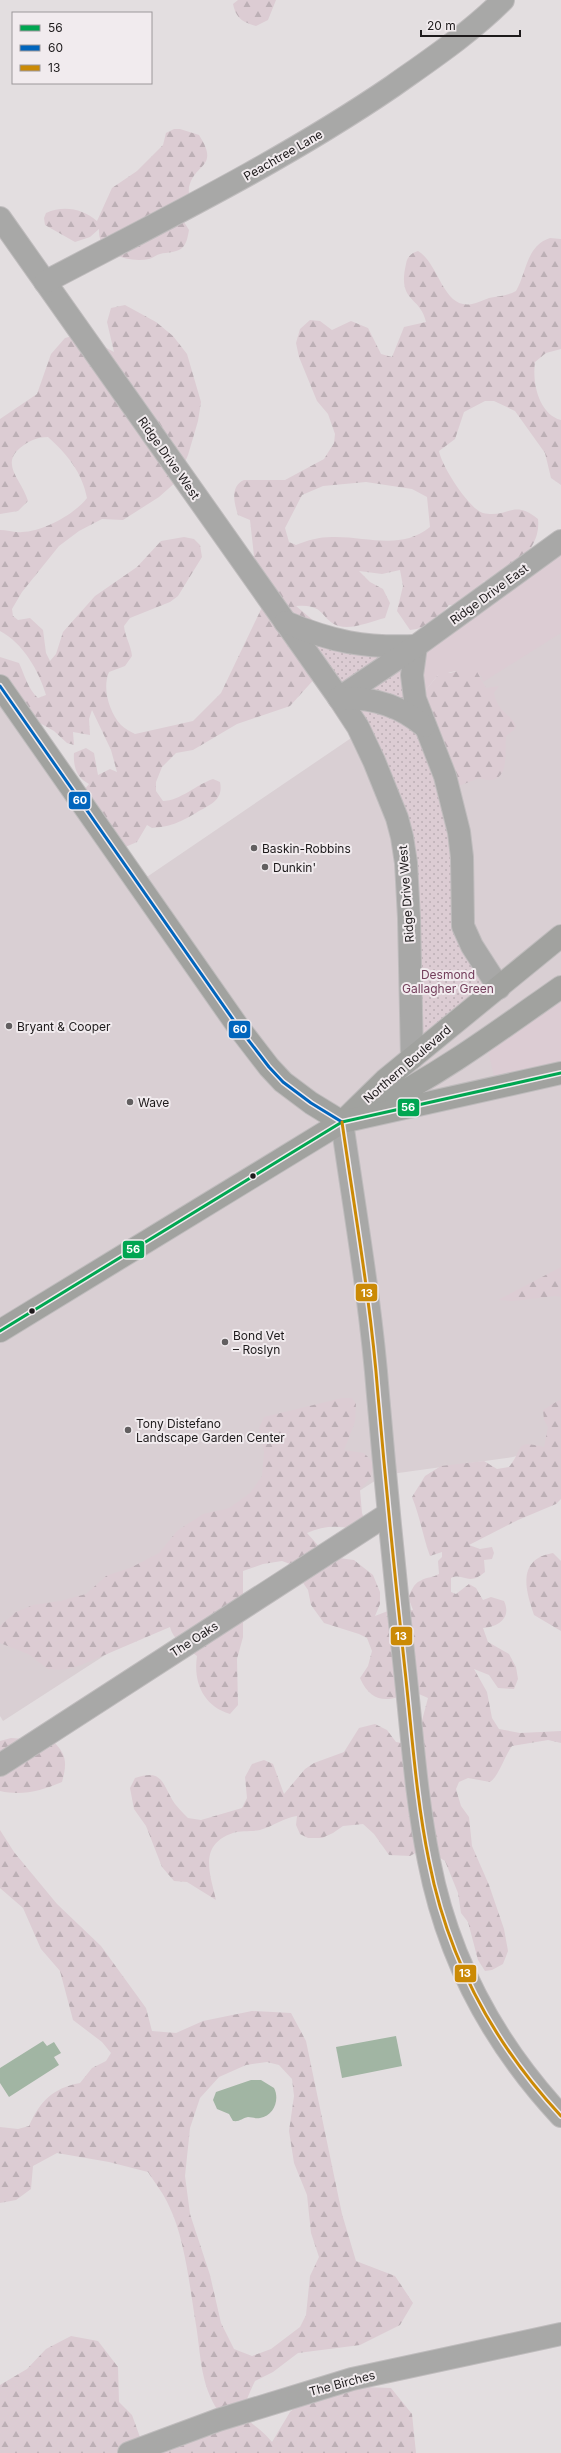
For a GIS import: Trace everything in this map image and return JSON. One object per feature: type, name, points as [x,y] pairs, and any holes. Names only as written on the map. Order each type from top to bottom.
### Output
[{"type":"main road","points":[[0,686],[239,1028],[269,1067],[311,1103],[342,1122]]},
{"type":"main road","name":"Northern Boulevard","points":[[342,1122],[412,1058],[561,936]]},
{"type":"main road","name":"Northern Boulevard","points":[[342,1122],[399,1095],[476,1047],[561,987]]},
{"type":"main road","points":[[0,1331],[342,1122],[561,1073]]},
{"type":"street","name":"Peachtree Lane","points":[[45,282],[230,186],[320,134],[437,55],[503,0]]},
{"type":"street","name":"Ridge Drive West","points":[[0,218],[358,727],[398,818],[402,837],[406,863],[409,918],[412,1058]]},
{"type":"street","name":"Ridge Drive East","points":[[339,698],[416,646],[561,541]]},
{"type":"street","points":[[284,622],[317,635],[352,644],[386,647],[416,646],[412,675],[415,699],[450,792],[459,832],[462,857],[463,926],[472,946],[499,988]]},
{"type":"street","points":[[339,698],[364,698],[384,703],[403,710],[424,726]]},
{"type":"street","points":[[342,1122],[376,1372],[388,1514],[421,1809],[434,1882],[457,1953],[478,2004],[511,2056],[561,2116]]},
{"type":"street","name":"The Oaks","points":[[0,1765],[388,1514]]},
{"type":"street","name":"The Birches","points":[[129,2453],[214,2422],[352,2379],[561,2334]]},
{"type":"shaded area","points":[[561,541],[561,1444],[513,1457],[384,1475],[3,1721],[0,1716],[0,685],[138,883],[360,732],[479,960],[424,726]]},
{"type":"shaded area","points":[[396,2036],[402,2066],[342,2078],[336,2047]]},
{"type":"shaded area","points":[[43,2041],[47,2046],[54,2042],[61,2053],[54,2057],[59,2065],[9,2097],[0,2083],[0,2068]]},
{"type":"shaded area","points":[[251,2080],[261,2080],[274,2088],[276,2092],[276,2102],[272,2111],[265,2117],[248,2117],[233,2121],[229,2114],[217,2109],[213,2100],[216,2092]]},
{"type":"green space","points":[[238,0],[276,0],[268,20],[256,26],[240,19],[233,4]]},
{"type":"green space","points":[[174,129],[180,129],[199,135],[205,146],[207,154],[207,159],[192,179],[189,187],[189,197],[193,215],[184,222],[189,230],[187,239],[181,249],[160,254],[149,259],[132,260],[115,255],[108,251],[100,238],[99,229],[90,237],[75,242],[45,225],[44,218],[46,213],[60,209],[79,211],[97,221],[112,188],[137,171],[163,145],[166,133]]},
{"type":"green space","points":[[550,238],[561,239],[561,349],[546,353],[535,362],[534,370],[536,388],[542,405],[553,417],[561,420],[561,485],[551,478],[545,453],[515,411],[494,401],[485,401],[464,412],[455,439],[439,451],[441,458],[456,486],[470,504],[477,510],[483,513],[498,514],[516,509],[529,513],[538,519],[538,529],[532,547],[520,561],[498,581],[484,581],[474,596],[466,603],[449,605],[437,619],[428,625],[417,629],[410,630],[397,611],[403,586],[400,570],[382,574],[359,571],[370,582],[383,589],[390,603],[385,618],[356,626],[344,627],[328,620],[318,609],[306,606],[296,606],[321,627],[317,676],[290,706],[237,724],[193,750],[176,753],[162,767],[156,782],[156,791],[163,801],[176,798],[213,779],[220,782],[221,788],[218,798],[206,807],[175,824],[152,828],[147,825],[137,842],[123,848],[84,790],[89,784],[81,779],[74,763],[74,753],[86,748],[94,753],[98,775],[110,769],[117,772],[111,750],[92,710],[89,719],[90,735],[73,732],[74,745],[67,743],[54,731],[31,718],[0,680],[0,657],[19,663],[29,686],[38,698],[46,695],[29,658],[16,643],[0,631],[0,530],[19,532],[39,529],[66,516],[82,504],[87,498],[85,489],[73,464],[48,437],[40,438],[30,441],[20,448],[14,454],[12,460],[14,473],[28,501],[18,511],[0,514],[0,419],[37,394],[51,354],[65,338],[80,334],[114,352],[107,322],[111,308],[125,305],[156,322],[173,336],[187,354],[201,402],[198,421],[188,455],[177,481],[159,497],[123,520],[102,519],[79,531],[59,546],[22,592],[12,609],[13,616],[18,620],[30,618],[43,630],[46,653],[50,661],[56,654],[63,632],[95,596],[137,567],[161,541],[184,537],[194,539],[200,545],[202,557],[178,596],[170,602],[130,618],[124,626],[132,656],[125,666],[109,672],[106,685],[110,707],[117,720],[126,729],[135,734],[193,721],[221,693],[264,603],[241,579],[238,570],[244,558],[254,556],[250,520],[238,515],[235,505],[234,495],[237,486],[244,480],[285,480],[324,459],[334,443],[335,434],[328,414],[317,401],[299,357],[296,343],[300,329],[310,320],[320,321],[332,330],[351,321],[368,328],[381,354],[392,357],[404,327],[426,322],[423,313],[410,298],[404,286],[404,277],[408,257],[411,254],[418,251],[425,257],[454,300],[462,304],[472,304],[516,291],[520,284],[528,260],[536,247]],"holes":[[[366,482],[412,489],[427,497],[430,527],[419,534],[407,539],[383,541],[332,537],[314,539],[296,545],[289,542],[285,528],[302,495],[323,486]]]},
{"type":"green space","points":[[561,541],[561,633],[483,682],[481,676],[456,671],[438,675],[421,696],[412,662]]},
{"type":"green space","name":"Desmond Gallagher Green","points":[[285,623],[413,655],[444,774],[462,918],[499,988],[412,1058],[409,918],[388,791]]},
{"type":"green space","points":[[468,668],[476,670],[486,688],[499,686],[494,693],[498,705],[516,726],[515,729],[506,736],[505,761],[501,775],[496,779],[489,780],[479,778],[459,786],[421,696],[438,675],[444,671],[450,673]]},
{"type":"green space","points":[[561,997],[561,1066],[495,1081],[488,1050]]},
{"type":"green space","points":[[561,1267],[561,1297],[555,1296],[513,1301],[498,1300]]},
{"type":"green space","points":[[342,1398],[352,1398],[356,1404],[355,1422],[344,1450],[364,1453],[373,1462],[371,1477],[360,1490],[362,1513],[370,1534],[354,1529],[338,1527],[323,1528],[307,1533],[323,1551],[339,1558],[354,1560],[373,1575],[380,1592],[380,1604],[375,1616],[393,1609],[413,1610],[408,1597],[414,1586],[422,1580],[439,1574],[438,1561],[442,1557],[442,1552],[430,1556],[412,1497],[425,1476],[441,1466],[484,1461],[497,1469],[509,1467],[514,1461],[520,1447],[523,1445],[528,1444],[544,1447],[548,1427],[544,1420],[543,1410],[561,1399],[561,1499],[556,1504],[518,1520],[469,1545],[480,1549],[492,1547],[494,1553],[492,1559],[484,1560],[485,1572],[470,1579],[459,1577],[451,1578],[451,1592],[456,1594],[469,1584],[476,1588],[483,1600],[491,1597],[504,1601],[506,1607],[505,1617],[498,1624],[483,1628],[488,1642],[509,1654],[516,1667],[518,1679],[514,1689],[498,1688],[489,1675],[474,1669],[487,1692],[492,1718],[499,1729],[520,1733],[561,1731],[561,1743],[548,1740],[512,1746],[499,1771],[490,1782],[468,1778],[459,1782],[456,1789],[461,1806],[469,1817],[472,1846],[489,1885],[504,1929],[508,1951],[503,1964],[492,1970],[485,1971],[478,1960],[468,1922],[461,1913],[458,1893],[445,1861],[424,1848],[410,1856],[389,1855],[374,1834],[363,1824],[343,1826],[322,1838],[308,1838],[300,1834],[296,1825],[297,1816],[287,1818],[260,1830],[236,1832],[222,1838],[211,1852],[209,1861],[211,1880],[216,1900],[187,1882],[174,1881],[162,1867],[146,1826],[134,1809],[130,1788],[135,1778],[145,1775],[157,1777],[161,1780],[175,1804],[188,1818],[201,1820],[242,1808],[247,1798],[245,1777],[252,1764],[264,1760],[273,1764],[284,1794],[305,1769],[314,1763],[344,1752],[359,1728],[375,1724],[387,1730],[396,1742],[408,1744],[420,1728],[428,1698],[412,1691],[396,1698],[389,1699],[375,1697],[370,1693],[364,1687],[360,1678],[368,1666],[372,1651],[367,1638],[324,1623],[311,1605],[308,1590],[290,1564],[282,1561],[263,1564],[243,1571],[243,1637],[237,1659],[238,1705],[230,1714],[213,1705],[202,1692],[197,1675],[197,1656],[177,1640],[170,1627],[79,1666],[61,1670],[48,1669],[28,1654],[0,1643],[0,1626],[16,1612],[33,1605],[60,1601],[86,1594],[106,1576],[132,1567],[159,1553],[177,1531],[203,1514],[229,1508],[250,1493],[262,1476],[264,1452],[259,1428],[264,1417]]},
{"type":"green space","points":[[553,1553],[561,1561],[561,1631],[534,1615],[527,1586],[529,1568],[541,1556]]},
{"type":"green space","points":[[11,1738],[53,1741],[58,1746],[65,1760],[65,1770],[62,1782],[31,1792],[16,1793],[0,1791],[0,1741]]},
{"type":"green space","points":[[0,1830],[14,1852],[57,1904],[101,1946],[146,2008],[152,2031],[176,2033],[203,2021],[252,2011],[291,2013],[306,2041],[342,2214],[356,2261],[395,2276],[413,2303],[400,2325],[360,2345],[298,2353],[273,2372],[255,2381],[248,2396],[244,2413],[246,2418],[263,2432],[272,2442],[290,2412],[305,2399],[364,2387],[391,2388],[412,2414],[416,2453],[0,2453],[0,2385],[27,2369],[46,2349],[71,2336],[98,2341],[118,2367],[119,2402],[132,2415],[145,2451],[219,2412],[208,2391],[202,2370],[189,2280],[183,2248],[175,2219],[162,2193],[148,2172],[109,2162],[57,2153],[33,2166],[31,2189],[16,2200],[0,2203],[0,2127],[18,2129],[29,2126],[38,2109],[48,2097],[62,2088],[80,2083],[92,2068],[106,2061],[111,2053],[102,2042],[73,2020],[60,1971],[41,1949],[23,1908],[0,1888]],"holes":[[[267,2062],[279,2065],[292,2079],[294,2096],[289,2131],[294,2163],[307,2195],[311,2233],[319,2257],[310,2276],[306,2315],[300,2327],[271,2349],[252,2356],[234,2349],[221,2323],[210,2275],[190,2214],[185,2176],[190,2128],[200,2098],[219,2077],[246,2065]]]},
{"type":"transit line","name":"60","points":[[0,686],[239,1028],[269,1067],[283,1082],[311,1103],[342,1122]]},
{"type":"transit line","name":"56","points":[[0,1331],[342,1122],[561,1073]]},
{"type":"transit line","name":"13","points":[[342,1122],[371,1327],[415,1766],[429,1861],[437,1897],[448,1932],[461,1966],[477,1998],[495,2030],[515,2060],[561,2116]]},
{"type":"place","name":"Baskin-Robbins","points":[[254,848]]},
{"type":"place","name":"Dunkin'","points":[[265,867]]},
{"type":"place","name":"Bryant & Cooper","points":[[9,1026]]},
{"type":"place","name":"Wave","points":[[130,1102]]},
{"type":"place","name":"Bond Vet – Roslyn","points":[[225,1342]]},
{"type":"place","name":"Tony Distefano Landscape Garden Center","points":[[128,1430]]}]
